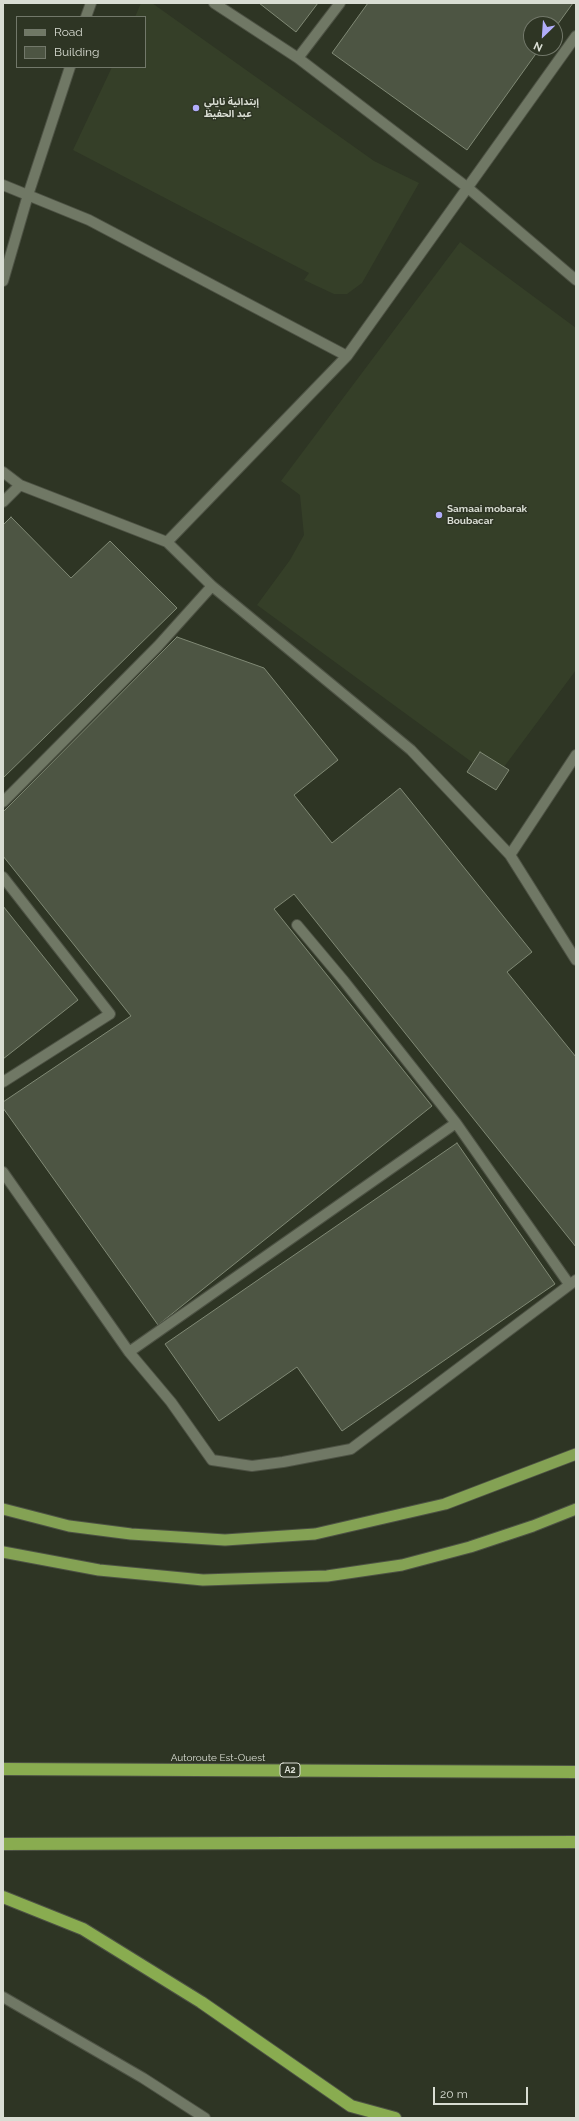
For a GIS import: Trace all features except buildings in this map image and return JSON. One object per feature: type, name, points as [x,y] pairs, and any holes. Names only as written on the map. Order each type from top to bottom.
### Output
[{"type":"highway","points":[[3,1509],[69,1526],[131,1534],[225,1540],[315,1534],[446,1504],[576,1454]]},
{"type":"highway","points":[[3,1552],[99,1570],[203,1580],[327,1576],[402,1565],[470,1547],[533,1526],[576,1509]]},
{"type":"highway","name":"Autoroute Est-Ouest","points":[[3,1769],[576,1772]]},
{"type":"highway","points":[[3,1844],[576,1842]]},
{"type":"highway","points":[[3,1897],[83,1929],[201,2002],[351,2106],[395,2118]]},
{"type":"street","points":[[86,16],[91,3]]},
{"type":"street","points":[[214,3],[298,58],[468,188],[576,280]]},
{"type":"street","points":[[298,58],[340,3]]},
{"type":"street","points":[[167,542],[348,356],[576,36]]},
{"type":"street","points":[[3,281],[28,195],[70,68]]},
{"type":"street","points":[[3,185],[89,220],[348,356]]},
{"type":"street","points":[[3,472],[20,485],[167,542],[212,586],[411,750],[510,855],[576,960]]},
{"type":"street","points":[[3,502],[20,485]]},
{"type":"street","points":[[3,802],[158,646],[212,586]]},
{"type":"street","points":[[510,855],[576,755]]},
{"type":"street","points":[[3,877],[110,1014],[3,1082]]},
{"type":"street","points":[[3,1172],[129,1352],[171,1402],[212,1460],[252,1466],[284,1462],[351,1449],[573,1282],[456,1123],[344,981],[296,925]]},
{"type":"street","points":[[129,1352],[456,1123]]},
{"type":"street","points":[[3,1997],[143,2078],[205,2118]]},
{"type":"shaded area","name":"إبتدائية نايلي عبد الحفيظ","points":[[141,3],[152,3],[374,161],[419,183],[362,283],[347,294],[334,294],[304,280],[309,273],[73,150],[112,68],[146,68],[146,16],[135,16]]},
{"type":"shaded area","name":"Samaai mobarak Boubacar","points":[[460,242],[576,328],[576,670],[495,779],[257,605],[290,560],[304,535],[300,495],[281,481]]},
{"type":"place","name":"إبتدائية نايلي عبد الحفيظ","points":[[196,108]]},
{"type":"place","name":"Samaai mobarak Boubacar","points":[[439,515]]}]
